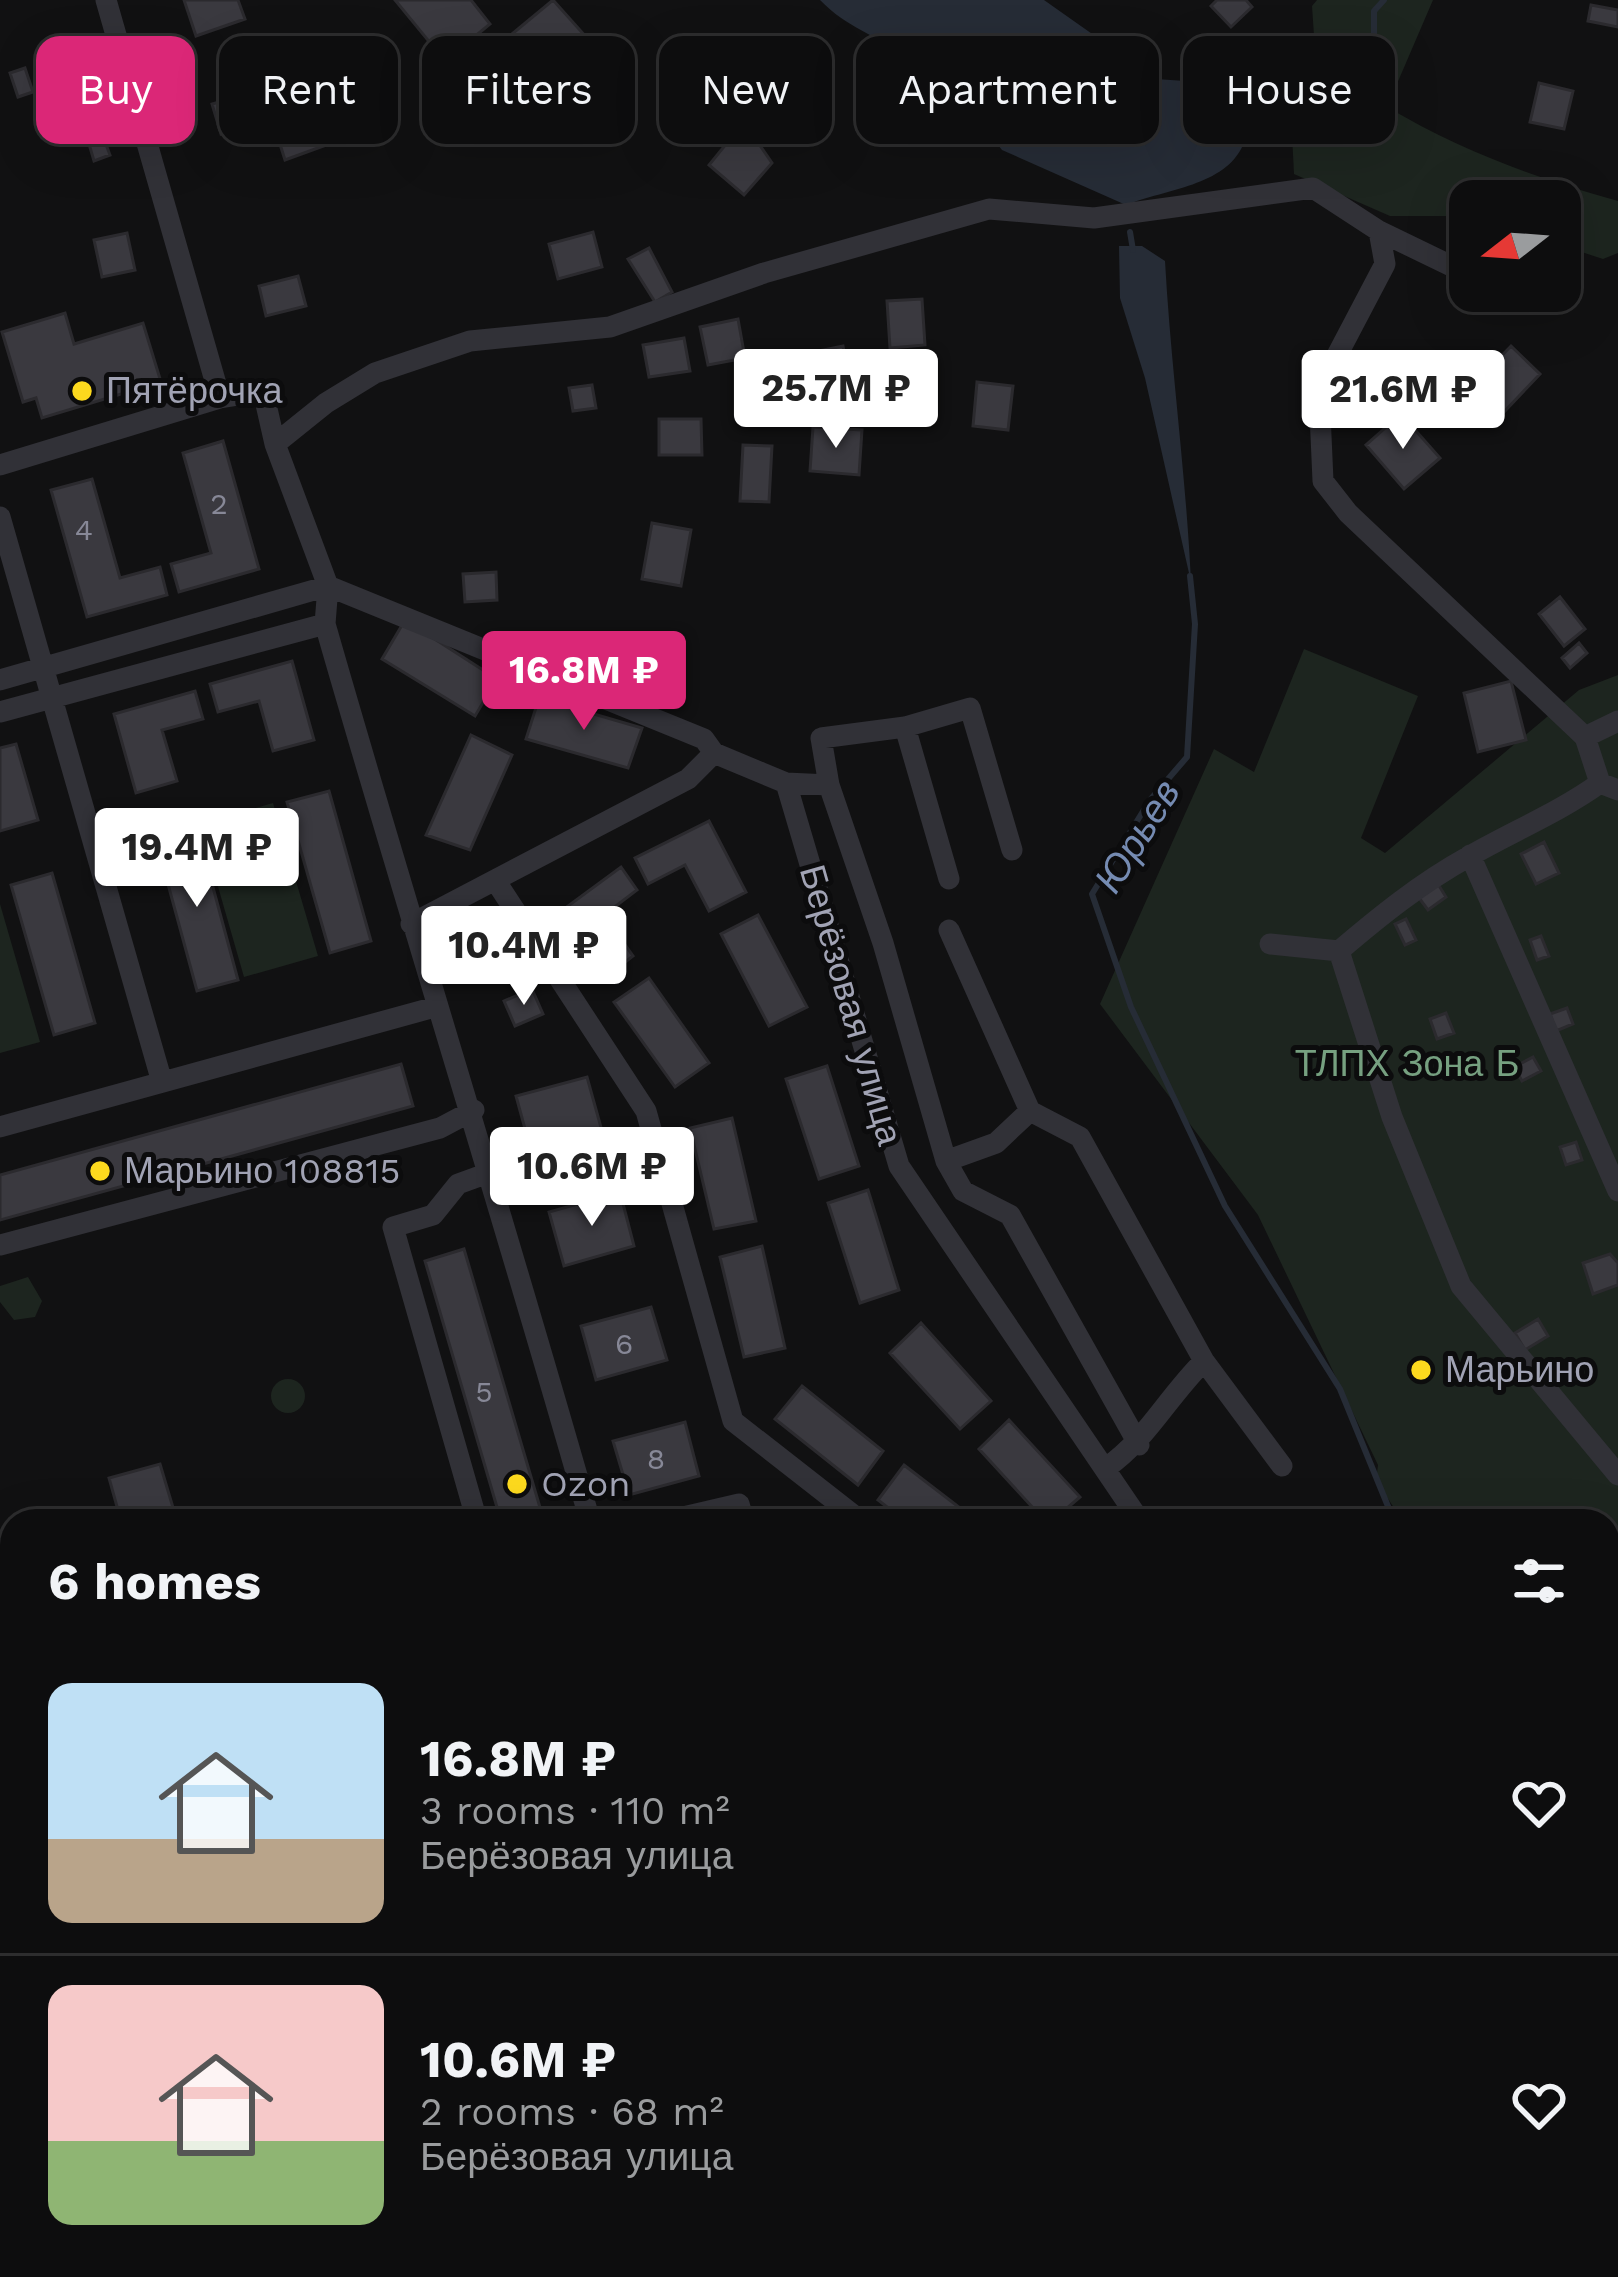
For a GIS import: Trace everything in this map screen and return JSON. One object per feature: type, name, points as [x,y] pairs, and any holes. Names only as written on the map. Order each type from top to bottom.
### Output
[{"type":"street","points":[[106,0],[220,398]]},
{"type":"street","points":[[275,444],[326,403],[375,373],[470,340],[610,327],[764,273],[989,209],[1094,218],[1312,188],[1379,231],[1449,265]]},
{"type":"street","points":[[1270,944],[1339,951],[1406,896],[1470,855],[1609,786],[1585,737],[1348,513],[1322,481],[1320,413],[1333,363],[1385,264],[1379,231]]},
{"type":"street","points":[[0,465],[220,398],[262,391],[275,444],[328,586],[325,624],[435,1007],[474,1110],[587,1509]]},
{"type":"street","points":[[0,517],[162,1082]]},
{"type":"street","points":[[0,680],[328,586],[704,739],[714,753],[786,783],[829,784]]},
{"type":"street","points":[[0,712],[325,624]]},
{"type":"street","points":[[1012,850],[970,708],[904,727],[821,738],[829,784],[946,1161],[963,1190],[1010,1215],[1139,1445]]},
{"type":"street","points":[[1585,737],[1618,721]]},
{"type":"street","points":[[904,727],[949,880]]},
{"type":"street","points":[[411,924],[688,779],[714,753]]},
{"type":"street","name":"Берёзовая улица","points":[[786,783],[899,1166],[1132,1509]]},
{"type":"street","points":[[1470,855],[1618,1191]]},
{"type":"street","points":[[495,880],[646,1111],[733,1421],[847,1509]]},
{"type":"street","points":[[949,930],[1030,1111],[1080,1137],[1204,1361],[1282,1466]]},
{"type":"street","points":[[1339,951],[1392,1117],[1461,1286],[1618,1475]]},
{"type":"street","points":[[0,1127],[435,1007]]},
{"type":"street","points":[[0,1244],[440,1128],[474,1110]]},
{"type":"street","points":[[946,1161],[996,1143],[1030,1111]]},
{"type":"street","points":[[474,1509],[393,1227],[433,1215],[458,1184],[491,1172]]},
{"type":"street","points":[[1106,1468],[1139,1445],[1165,1400],[1204,1361]]},
{"type":"green space","points":[[1317,0],[1433,0],[1395,88],[1395,36],[1314,36],[1312,6]]},
{"type":"green space","points":[[1395,111],[1443,137],[1549,180],[1449,180],[1449,216],[1390,216],[1294,174],[1292,144],[1395,144]]},
{"type":"green space","points":[[1581,190],[1618,201],[1618,253],[1603,259],[1581,252]]},
{"type":"green space","name":"ТЛПХ Зона Б","points":[[1304,649],[1418,696],[1361,838],[1385,853],[1579,690],[1618,675],[1618,1509],[1395,1509],[1376,1481],[1378,1465],[1258,1215],[1100,1004],[1214,749],[1254,772]]},
{"type":"green space","points":[[273,803],[318,956],[244,977],[200,824]]},
{"type":"green space","points":[[0,904],[40,1042],[0,1053]]},
{"type":"green space","points":[[28,1277],[42,1301],[35,1317],[14,1320],[0,1302],[0,1286]]},
{"type":"green space","points":[[288,1379],[300,1384],[305,1396],[300,1408],[288,1413],[276,1408],[271,1396],[276,1384]]},
{"type":"shaded area","points":[[820,0],[1044,0],[1095,36],[872,36]]},
{"type":"shaded area","points":[[1159,79],[1183,81],[1183,144],[1246,144],[1209,178],[1126,205],[997,144],[1159,144]]},
{"type":"shaded area","points":[[1119,246],[1142,246],[1165,261],[1191,582],[1145,378],[1120,298]]},
{"type":"building","points":[[184,0],[238,0],[245,19],[196,36]]},
{"type":"building","points":[[395,0],[471,0],[490,24],[475,36],[425,36]]},
{"type":"building","points":[[553,0],[585,36],[514,36]]},
{"type":"building","points":[[1217,0],[1246,0],[1252,7],[1231,27],[1211,6]]},
{"type":"building","points":[[1591,5],[1618,10],[1618,27],[1588,21]]},
{"type":"building","points":[[25,68],[33,92],[18,97],[10,73]]},
{"type":"building","points":[[1539,83],[1573,91],[1564,129],[1530,122]]},
{"type":"building","points":[[89,144],[106,144],[110,155],[94,161]]},
{"type":"building","points":[[280,144],[329,144],[285,160]]},
{"type":"building","points":[[726,144],[759,144],[772,163],[744,195],[709,165]]},
{"type":"building","points":[[593,232],[602,267],[558,279],[549,244]]},
{"type":"building","points":[[127,233],[135,270],[102,277],[94,240]]},
{"type":"building","points":[[649,248],[672,292],[655,302],[628,259]]},
{"type":"building","points":[[298,276],[306,306],[266,316],[259,286]]},
{"type":"building","points":[[922,299],[925,345],[890,348],[887,301]]},
{"type":"building","points":[[65,313],[74,344],[143,323],[161,382],[42,418],[36,398],[23,402],[2,332]]},
{"type":"building","points":[[738,319],[745,358],[708,365],[700,327]]},
{"type":"building","points":[[684,338],[690,371],[649,377],[643,345]]},
{"type":"building","points":[[843,346],[849,378],[811,386],[804,354]]},
{"type":"building","points":[[1511,346],[1540,374],[1503,413],[1474,384]]},
{"type":"building","points":[[747,375],[775,376],[774,413],[746,412]]},
{"type":"building","points":[[977,382],[1013,386],[1008,430],[973,426]]},
{"type":"building","points":[[592,385],[596,408],[573,411],[569,388]]},
{"type":"building","points":[[1401,414],[1440,458],[1404,489],[1366,445]]},
{"type":"building","points":[[659,419],[701,419],[702,455],[659,455]]},
{"type":"building","points":[[813,427],[862,430],[859,475],[810,471]]},
{"type":"building","points":[[223,441],[259,569],[179,592],[171,564],[211,553],[183,453]]},
{"type":"building","points":[[743,445],[772,446],[769,502],[740,501]]},
{"type":"building","points":[[92,479],[120,578],[160,567],[167,595],[87,617],[51,490]]},
{"type":"building","points":[[652,523],[691,530],[681,586],[642,579]]},
{"type":"building","points":[[496,572],[497,600],[465,602],[463,574]]},
{"type":"building","points":[[1560,597],[1585,629],[1564,646],[1539,614]]},
{"type":"building","points":[[405,620],[497,679],[475,716],[382,659]]},
{"type":"building","points":[[1579,643],[1587,653],[1570,668],[1562,658]]},
{"type":"building","points":[[292,661],[314,740],[273,751],[259,701],[218,712],[210,684]]},
{"type":"building","points":[[1511,681],[1526,740],[1478,752],[1464,693]]},
{"type":"building","points":[[195,691],[203,719],[162,730],[177,781],[136,793],[114,714]]},
{"type":"building","points":[[539,698],[642,728],[628,768],[526,739]]},
{"type":"building","points":[[471,735],[512,755],[470,850],[426,835]]},
{"type":"building","points":[[16,744],[38,820],[0,831],[0,748]]},
{"type":"building","points":[[329,791],[371,941],[330,953],[287,802]]},
{"type":"building","points":[[709,821],[746,892],[709,911],[685,865],[648,884],[635,858]]},
{"type":"building","points":[[197,828],[238,980],[197,991],[156,840]]},
{"type":"building","points":[[1544,842],[1559,873],[1536,884],[1521,854]]},
{"type":"building","points":[[621,867],[637,890],[604,915],[633,956],[600,982],[553,917]]},
{"type":"building","points":[[52,873],[95,1023],[54,1035],[11,885]]},
{"type":"building","points":[[1438,884],[1446,897],[1428,910],[1419,898]]},
{"type":"building","points":[[758,915],[807,1007],[769,1026],[721,934]]},
{"type":"building","points":[[1406,919],[1416,940],[1405,945],[1395,924]]},
{"type":"building","points":[[1541,936],[1549,956],[1537,960],[1530,940]]},
{"type":"building","points":[[649,978],[709,1063],[675,1087],[614,1002]]},
{"type":"building","points":[[532,989],[543,1014],[515,1026],[504,1001]]},
{"type":"building","points":[[1567,1008],[1573,1024],[1556,1031],[1550,1014]]},
{"type":"building","points":[[1446,1013],[1454,1033],[1437,1039],[1430,1019]]},
{"type":"building","points":[[1533,1057],[1541,1071],[1522,1081],[1514,1067]]},
{"type":"building","points":[[401,1064],[413,1106],[0,1220],[0,1175]]},
{"type":"building","points":[[827,1066],[859,1166],[819,1179],[786,1079]]},
{"type":"building","points":[[587,1077],[602,1131],[531,1151],[516,1096]]},
{"type":"building","points":[[732,1118],[756,1221],[714,1229],[690,1128]]},
{"type":"building","points":[[1576,1142],[1582,1160],[1566,1165],[1560,1147]]},
{"type":"building","points":[[868,1190],[899,1290],[860,1303],[828,1203]]},
{"type":"building","points":[[620,1192],[634,1246],[564,1266],[549,1212]]},
{"type":"building","points":[[762,1246],[785,1348],[744,1357],[720,1257]]},
{"type":"building","points":[[464,1249],[540,1509],[497,1509],[425,1261]]},
{"type":"building","points":[[1610,1254],[1618,1263],[1618,1285],[1593,1294],[1583,1263]]},
{"type":"building","points":[[651,1307],[667,1360],[596,1380],[581,1326]]},
{"type":"building","points":[[1538,1319],[1548,1336],[1525,1350],[1515,1333]]},
{"type":"building","points":[[921,1323],[991,1401],[960,1429],[890,1353]]},
{"type":"building","points":[[802,1386],[883,1451],[858,1485],[775,1419]]},
{"type":"building","points":[[1009,1420],[1080,1497],[1066,1509],[1034,1509],[979,1449]]},
{"type":"building","points":[[685,1422],[699,1476],[629,1495],[613,1441]]},
{"type":"building","points":[[160,1464],[173,1509],[118,1509],[109,1478]]},
{"type":"building","points":[[904,1465],[961,1509],[890,1509],[878,1500]]},
{"type":"waterway","points":[[1374,36],[1374,11],[1384,0]]},
{"type":"waterway","name":"Юрьев","points":[[1130,232],[1133,250]]},
{"type":"waterway","name":"Юрьев","points":[[1190,576],[1195,624],[1187,757],[1150,800],[1092,894],[1131,1007],[1225,1206],[1340,1389],[1389,1509]]},
{"type":"place","name":"Пятёрочка","points":[[82,391]]},
{"type":"place","name":"Марьино 108815","points":[[100,1171]]},
{"type":"place","name":"Марьино","points":[[1421,1370]]},
{"type":"place","name":"Ozon","points":[[517,1484]]}]
